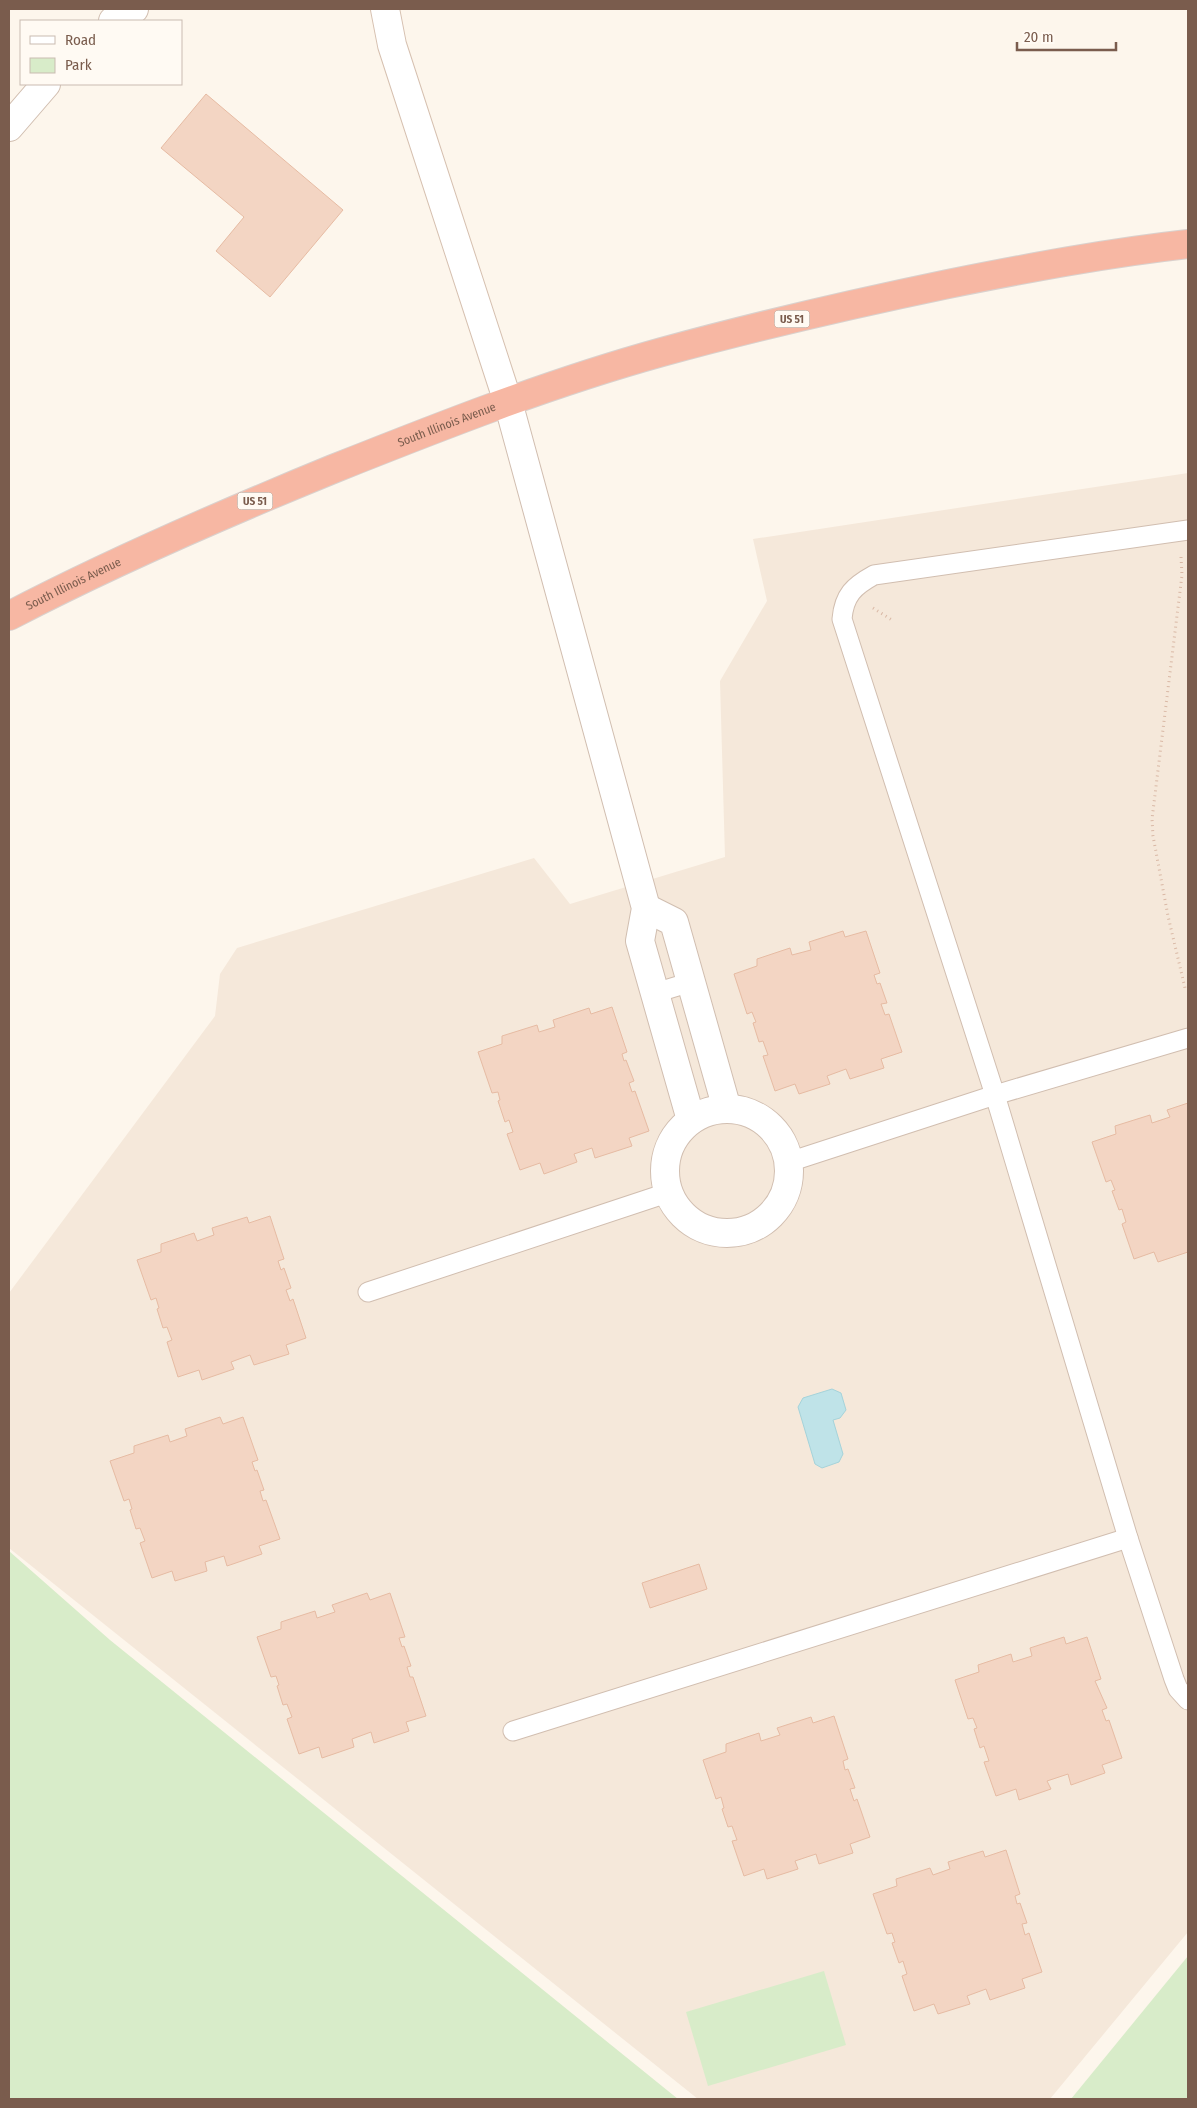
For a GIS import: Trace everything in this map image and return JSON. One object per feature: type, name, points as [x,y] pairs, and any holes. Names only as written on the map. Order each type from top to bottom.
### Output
[{"type":"highway","name":"US 51","points":[[508,402],[662,352],[836,307],[1037,266],[1188,244]]},
{"type":"highway","name":"South Illinois Avenue","points":[[9,616],[68,585],[220,515],[435,428],[508,402]]},
{"type":"street","points":[[115,20],[134,9]]},
{"type":"street","name":"South Illinois Avenue","points":[[385,9],[392,46],[508,402]]},
{"type":"street","points":[[9,127],[45,85]]},
{"type":"street","points":[[508,402],[646,908],[640,941],[692,1120]]},
{"type":"street","points":[[646,908],[674,922],[727,1108]]},
{"type":"street","points":[[727,1108],[748,1113],[767,1123],[781,1140],[789,1162],[788,1184],[780,1204],[766,1220],[748,1230],[726,1234],[705,1229],[686,1218],[673,1201],[665,1176],[667,1154],[676,1135],[692,1120],[711,1111],[727,1108]]},
{"type":"lane","points":[[1188,530],[874,575],[861,582],[849,594],[843,607],[842,619],[995,1095],[1128,1538],[1174,1679],[1178,1689],[1188,1700]]},
{"type":"lane","points":[[655,993],[691,982]]},
{"type":"lane","points":[[789,1162],[995,1095],[1188,1038]]},
{"type":"lane","points":[[368,1292],[670,1192]]},
{"type":"lane","points":[[513,1731],[1128,1538]]},
{"type":"path","points":[[1182,574],[1152,819],[1153,836],[1168,916],[1185,988]]},
{"type":"shaded area","points":[[1188,473],[1188,1932],[1050,2099],[698,2099],[9,1548],[9,1293],[215,1016],[220,974],[237,948],[534,858],[570,904],[725,857],[720,681],[767,601],[753,539]]},
{"type":"green space","points":[[9,1551],[110,1640],[678,2099],[9,2099]]},
{"type":"green space","points":[[1188,1956],[1188,2099],[1071,2099]]},
{"type":"green space","points":[[824,1971],[846,2045],[708,2086],[686,2012]]},
{"type":"water","points":[[832,1389],[841,1393],[846,1410],[840,1418],[833,1420],[843,1454],[839,1462],[822,1468],[815,1464],[798,1407],[803,1398]]},
{"type":"building","points":[[206,94],[343,210],[270,297],[216,251],[244,217],[161,148]]},
{"type":"building","points":[[843,931],[845,937],[866,931],[880,973],[874,975],[877,984],[880,983],[887,1003],[881,1004],[885,1015],[889,1014],[902,1052],[881,1059],[884,1068],[850,1079],[846,1069],[827,1076],[830,1084],[799,1094],[795,1084],[775,1091],[763,1056],[768,1055],[763,1041],[759,1042],[753,1023],[756,1022],[752,1012],[747,1014],[734,974],[757,966],[757,959],[790,948],[792,955],[811,950],[809,942]]},
{"type":"building","points":[[612,1007],[627,1052],[622,1054],[624,1061],[626,1060],[634,1081],[629,1083],[632,1092],[635,1091],[649,1131],[629,1138],[632,1146],[595,1158],[592,1148],[574,1154],[577,1162],[544,1174],[540,1163],[520,1170],[507,1134],[513,1132],[509,1120],[505,1122],[498,1101],[500,1100],[498,1092],[492,1093],[478,1052],[502,1044],[502,1036],[537,1025],[539,1032],[555,1027],[553,1020],[589,1008],[591,1014]]},
{"type":"building","points":[[1188,1103],[1188,1252],[1158,1262],[1154,1252],[1134,1259],[1122,1224],[1126,1222],[1122,1209],[1119,1210],[1112,1191],[1115,1190],[1111,1180],[1106,1182],[1092,1142],[1116,1134],[1115,1126],[1150,1115],[1152,1123],[1170,1117],[1167,1110]]},
{"type":"building","points":[[270,1216],[284,1259],[278,1261],[281,1270],[284,1268],[291,1288],[286,1290],[290,1301],[293,1299],[306,1338],[286,1345],[289,1354],[254,1365],[250,1355],[231,1362],[234,1369],[202,1380],[199,1370],[178,1377],[167,1342],[172,1340],[167,1327],[163,1328],[157,1309],[159,1308],[156,1298],[151,1300],[137,1260],[161,1252],[161,1244],[194,1233],[197,1241],[214,1235],[212,1228],[247,1217],[249,1223]]},
{"type":"building","points":[[220,1417],[223,1424],[243,1417],[258,1460],[252,1462],[264,1490],[260,1491],[263,1501],[266,1500],[280,1539],[259,1546],[262,1554],[227,1566],[224,1556],[205,1562],[207,1571],[175,1581],[172,1571],[152,1578],[140,1543],[145,1541],[140,1528],[136,1529],[130,1510],[132,1509],[129,1499],[124,1501],[110,1461],[134,1453],[134,1446],[168,1435],[170,1442],[187,1436],[185,1429]]},
{"type":"building","points":[[699,1564],[707,1589],[650,1608],[642,1583]]},
{"type":"building","points":[[367,1593],[370,1600],[390,1593],[405,1637],[399,1638],[411,1666],[407,1667],[410,1677],[413,1677],[426,1716],[406,1722],[409,1731],[374,1743],[371,1732],[352,1739],[354,1747],[322,1758],[319,1747],[299,1754],[287,1719],[292,1717],[287,1704],[283,1705],[276,1676],[271,1677],[257,1637],[281,1629],[281,1622],[315,1611],[317,1618],[335,1612],[332,1605]]},
{"type":"building","points":[[1064,1637],[1066,1644],[1087,1637],[1101,1679],[1095,1681],[1107,1708],[1102,1710],[1106,1721],[1109,1720],[1122,1758],[1102,1765],[1105,1773],[1071,1785],[1068,1774],[1047,1781],[1051,1789],[1019,1800],[1016,1789],[996,1796],[984,1762],[989,1761],[984,1746],[980,1748],[974,1729],[977,1728],[973,1718],[968,1719],[955,1680],[979,1672],[978,1665],[1011,1654],[1013,1662],[1032,1656],[1030,1648]]},
{"type":"building","points":[[834,1716],[848,1759],[843,1761],[845,1770],[848,1769],[855,1788],[850,1789],[854,1801],[857,1799],[870,1837],[850,1844],[853,1853],[819,1864],[816,1854],[795,1861],[798,1869],[767,1879],[764,1869],[744,1876],[732,1841],[737,1840],[732,1826],[728,1827],[722,1809],[724,1808],[721,1797],[716,1799],[703,1760],[726,1752],[726,1744],[759,1733],[761,1741],[780,1735],[777,1728],[811,1717],[813,1723]]},
{"type":"building","points":[[1006,1850],[1020,1894],[1015,1896],[1017,1904],[1020,1903],[1027,1923],[1022,1924],[1025,1935],[1029,1933],[1042,1972],[1022,1979],[1025,1988],[990,2000],[986,1989],[967,1996],[970,2004],[938,2014],[934,2004],[914,2011],[902,1976],[907,1974],[903,1961],[899,1963],[892,1943],[895,1942],[892,1933],[887,1934],[873,1894],[897,1886],[896,1879],[930,1868],[933,1875],[950,1869],[948,1862],[983,1851],[985,1857]]}]
